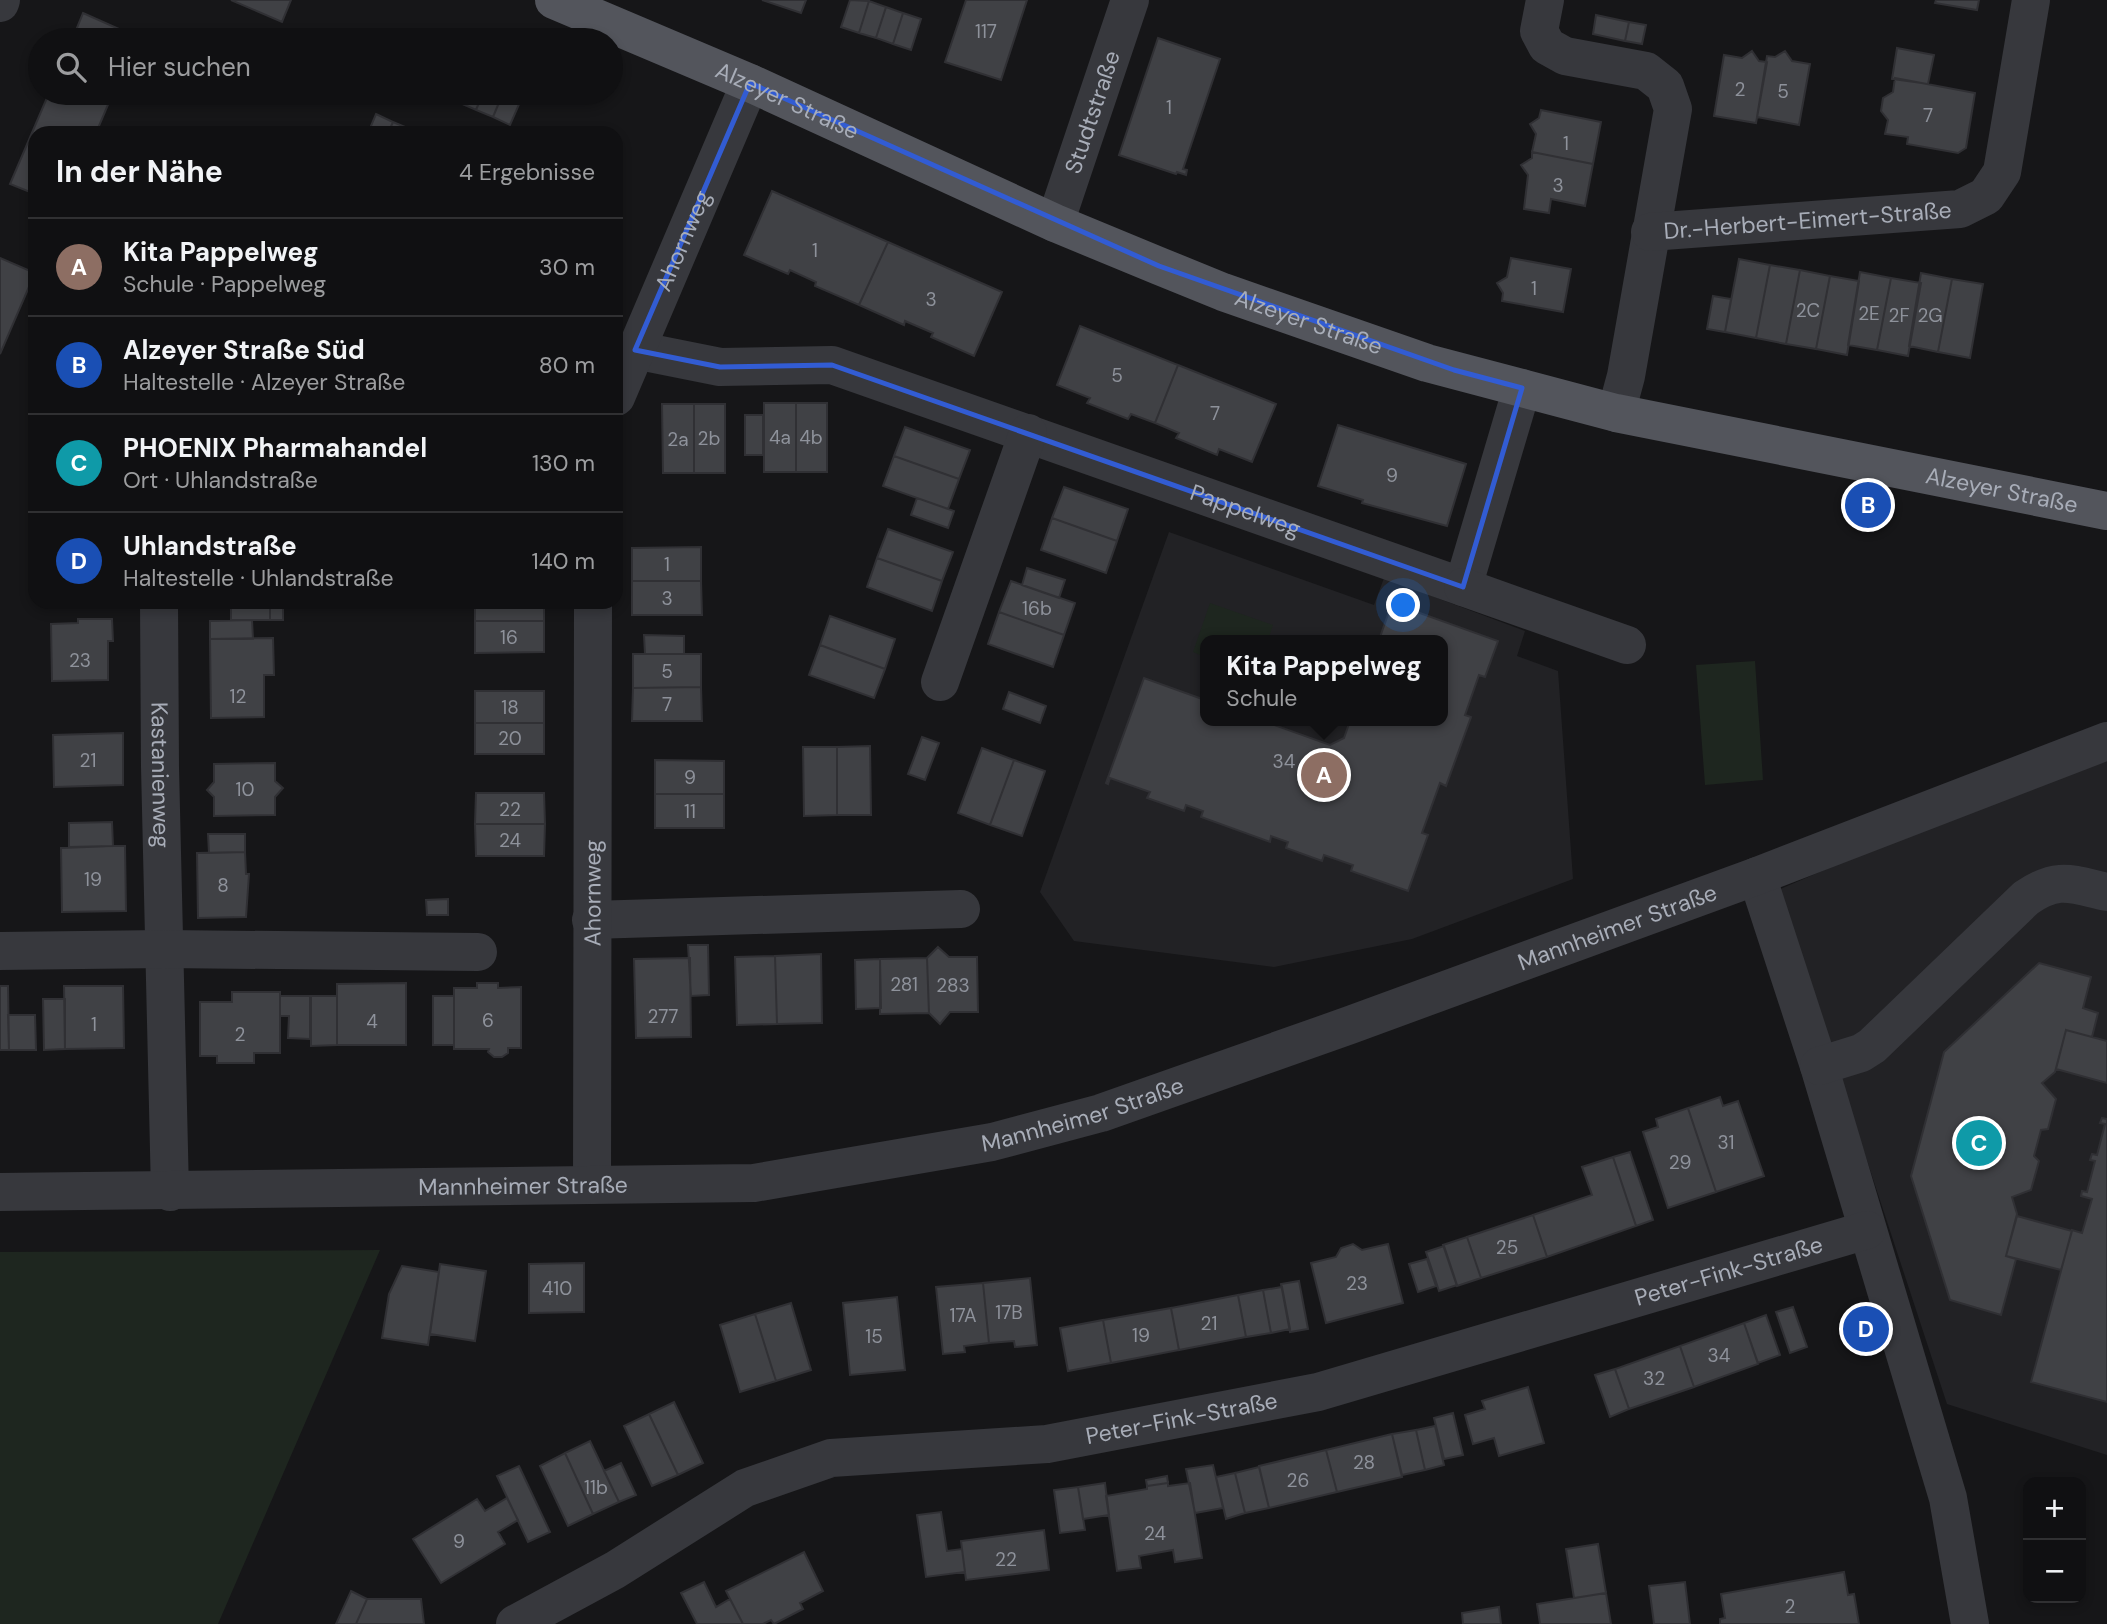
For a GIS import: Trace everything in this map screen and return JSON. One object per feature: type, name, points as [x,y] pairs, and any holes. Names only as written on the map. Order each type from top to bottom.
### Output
[{"type":"main road","name":"Alzeyer Straße","points":[[554,0],[620,28]]},
{"type":"main road","name":"Alzeyer Straße","points":[[623,29],[750,83],[1055,223],[1223,292],[1427,363],[1616,413],[2107,511]]},
{"type":"street","name":"Studtstraße","points":[[1055,223],[1130,0]]},
{"type":"street","points":[[1545,0],[1539,31],[1547,46],[1564,56],[1646,71],[1665,86],[1673,109],[1650,232]]},
{"type":"street","name":"Dr.-Herbert-Eimert-Straße","points":[[1616,413],[1626,376],[1650,232],[1960,209],[1986,195],[2002,172],[2031,0]]},
{"type":"street","name":"Ahornweg","points":[[623,380],[750,83]]},
{"type":"street","name":"Pappelweg","points":[[635,350],[720,367],[832,365],[1628,645]]},
{"type":"street","points":[[1463,587],[1522,388]]},
{"type":"street","points":[[940,682],[1028,433]]},
{"type":"street","name":"Kastanienweg","points":[[159,609],[170,1192]]},
{"type":"street","name":"Ahornweg","points":[[592,1185],[593,609]]},
{"type":"street","name":"Mannheimer Straße","points":[[0,1192],[754,1183],[992,1142],[1114,1108],[1350,1025],[1757,876],[1831,845],[2107,741]]},
{"type":"street","points":[[1757,876],[1819,1066],[1948,1498],[1970,1624]]},
{"type":"street","points":[[1819,1066],[1860,1053],[1872,1046],[2026,898],[2044,886],[2069,884],[2107,892]]},
{"type":"street","points":[[592,920],[961,909]]},
{"type":"street","points":[[0,951],[164,949],[478,952]]},
{"type":"street","name":"Peter-Fink-Straße","points":[[515,1624],[615,1570],[744,1488],[831,1458],[1047,1444],[1318,1391],[1867,1230]]},
{"type":"highlighted area","points":[[750,83],[1159,266],[1454,370],[1522,388],[1463,587],[832,365],[720,367],[635,350]]},
{"type":"shaded area","points":[[1169,532],[1374,605],[1384,578],[1525,631],[1517,656],[1558,671],[1573,879],[1412,939],[1274,967],[1074,941],[1040,892]]},
{"type":"shaded area","points":[[1210,603],[1273,625],[1270,635],[1200,635],[1200,655],[1193,652]]},
{"type":"shaded area","points":[[1755,661],[1763,780],[1705,785],[1696,665]]},
{"type":"shaded area","points":[[2107,748],[2107,1455],[1947,1404],[1778,890]]},
{"type":"shaded area","points":[[380,1250],[218,1624],[0,1624],[0,1252]]},
{"type":"building","points":[[231,0],[291,0],[282,22]]},
{"type":"building","points":[[762,0],[806,0],[801,13]]},
{"type":"building","points":[[850,0],[869,1],[859,33],[841,27]]},
{"type":"building","points":[[966,0],[1027,0],[1001,80],[945,62]]},
{"type":"building","points":[[1936,0],[1979,0],[1977,10],[1935,3]]},
{"type":"building","points":[[869,1],[886,7],[876,38],[859,33]]},
{"type":"building","points":[[886,7],[903,13],[893,44],[876,38]]},
{"type":"building","points":[[83,13],[117,28],[77,28]]},
{"type":"building","points":[[903,13],[921,19],[911,50],[893,44]]},
{"type":"building","points":[[1596,15],[1629,22],[1625,41],[1593,34]]},
{"type":"building","points":[[1629,22],[1646,25],[1642,44],[1625,41]]},
{"type":"building","points":[[1158,38],[1220,59],[1183,169],[1187,170],[1186,175],[1119,155]]},
{"type":"building","points":[[1897,48],[1934,55],[1928,84],[1892,79]]},
{"type":"building","points":[[1752,51],[1759,61],[1767,62],[1756,123],[1714,116],[1724,55],[1742,58]]},
{"type":"building","points":[[1785,51],[1792,61],[1810,64],[1799,125],[1757,117],[1767,56],[1775,57]]},
{"type":"building","points":[[1895,78],[1975,93],[1966,148],[1958,153],[1907,144],[1908,137],[1885,134],[1888,120],[1881,111],[1883,98],[1893,92]]},
{"type":"building","points":[[44,105],[108,105],[99,126],[35,126]]},
{"type":"building","points":[[465,105],[478,105],[476,110]]},
{"type":"building","points":[[478,105],[498,105],[493,117],[476,110]]},
{"type":"building","points":[[498,105],[519,105],[510,125],[493,117]]},
{"type":"building","points":[[1541,110],[1601,122],[1593,164],[1532,152],[1536,134],[1530,124],[1539,118]]},
{"type":"building","points":[[376,114],[393,122],[391,126],[371,126]]},
{"type":"building","points":[[28,142],[28,191],[10,184]]},
{"type":"building","points":[[1532,152],[1593,164],[1585,206],[1551,199],[1549,213],[1524,209],[1528,175],[1521,165],[1532,158]]},
{"type":"building","points":[[772,191],[888,242],[859,305],[815,286],[816,282],[790,270],[788,274],[744,255]]},
{"type":"building","points":[[888,242],[1002,292],[974,356],[931,337],[933,333],[905,321],[904,325],[859,305]]},
{"type":"building","points":[[0,258],[28,270],[28,289],[0,354]]},
{"type":"building","points":[[1511,258],[1571,269],[1563,312],[1502,301],[1503,293],[1497,283],[1507,277]]},
{"type":"building","points":[[1739,259],[1770,265],[1756,338],[1725,332]]},
{"type":"building","points":[[1770,265],[1800,270],[1786,344],[1756,338]]},
{"type":"building","points":[[1800,270],[1830,276],[1816,349],[1786,344]]},
{"type":"building","points":[[1860,272],[1891,278],[1877,350],[1848,345]]},
{"type":"building","points":[[1921,273],[1952,279],[1938,352],[1909,346]]},
{"type":"building","points":[[1830,276],[1859,281],[1847,355],[1816,349]]},
{"type":"building","points":[[1891,278],[1921,283],[1908,356],[1877,350]]},
{"type":"building","points":[[1952,279],[1983,284],[1970,358],[1938,352]]},
{"type":"building","points":[[1713,296],[1731,299],[1725,332],[1707,329]]},
{"type":"building","points":[[1080,326],[1178,365],[1155,423],[1131,414],[1128,419],[1087,403],[1090,398],[1057,385]]},
{"type":"building","points":[[1178,365],[1276,404],[1252,462],[1219,449],[1217,455],[1176,438],[1179,433],[1155,423]]},
{"type":"building","points":[[764,403],[796,403],[796,472],[764,472]]},
{"type":"building","points":[[796,403],[827,403],[827,472],[796,472]]},
{"type":"building","points":[[662,404],[694,404],[694,473],[663,473]]},
{"type":"building","points":[[694,404],[725,404],[725,473],[694,473]]},
{"type":"building","points":[[745,415],[763,415],[763,455],[745,455]]},
{"type":"building","points":[[1338,425],[1466,464],[1447,526],[1362,503],[1363,500],[1318,486]]},
{"type":"building","points":[[905,427],[970,450],[959,479],[894,456]]},
{"type":"building","points":[[894,456],[959,479],[948,509],[883,486]]},
{"type":"building","points":[[1064,487],[1128,509],[1117,541],[1052,518]]},
{"type":"building","points":[[917,498],[954,511],[948,528],[911,515]]},
{"type":"building","points":[[1052,518],[1117,541],[1106,573],[1041,550]]},
{"type":"building","points":[[888,529],[953,552],[942,581],[877,558]]},
{"type":"building","points":[[701,547],[701,581],[632,581],[632,548]]},
{"type":"building","points":[[877,558],[942,581],[932,611],[867,587]]},
{"type":"building","points":[[1027,568],[1065,580],[1059,598],[1022,585]]},
{"type":"building","points":[[632,581],[701,581],[702,615],[632,615]]},
{"type":"building","points":[[1011,581],[1075,603],[1064,635],[999,612]]},
{"type":"building","points":[[1392,603],[1498,641],[1485,677],[1479,675],[1465,715],[1471,717],[1446,786],[1440,783],[1422,833],[1428,835],[1408,891],[1351,871],[1353,865],[1324,855],[1322,861],[1286,848],[1288,842],[1271,836],[1270,842],[1201,817],[1203,811],[1186,805],[1184,811],[1147,798],[1150,792],[1110,778],[1108,784],[1106,783],[1144,678],[1200,698],[1200,726],[1277,726],[1330,745],[1344,738],[1348,726],[1448,726],[1448,635],[1381,635]]},
{"type":"building","points":[[231,609],[270,609],[270,620],[231,620]]},
{"type":"building","points":[[270,609],[283,609],[283,620],[270,620]]},
{"type":"building","points":[[475,609],[544,609],[544,621],[475,621]]},
{"type":"building","points":[[999,612],[1064,635],[1053,667],[988,644]]},
{"type":"building","points":[[830,616],[895,639],[885,669],[820,645]]},
{"type":"building","points":[[78,619],[112,619],[113,641],[108,641],[108,680],[52,681],[51,624],[78,623]]},
{"type":"building","points":[[252,620],[253,639],[210,639],[210,621]]},
{"type":"building","points":[[475,621],[544,621],[544,652],[475,653]]},
{"type":"building","points":[[644,635],[684,636],[684,654],[645,654]]},
{"type":"building","points":[[273,638],[274,675],[264,675],[264,717],[211,718],[210,639]]},
{"type":"building","points":[[820,645],[885,669],[874,698],[809,675]]},
{"type":"building","points":[[633,654],[701,654],[701,687],[633,688]]},
{"type":"building","points":[[701,687],[702,721],[632,721],[633,688]]},
{"type":"building","points":[[475,691],[544,691],[544,723],[475,723]]},
{"type":"building","points":[[1009,692],[1046,706],[1040,723],[1003,709]]},
{"type":"building","points":[[475,723],[544,723],[544,754],[475,754]]},
{"type":"building","points":[[123,733],[123,785],[54,787],[53,735]]},
{"type":"building","points":[[922,737],[939,743],[925,780],[908,774]]},
{"type":"building","points":[[870,746],[871,815],[837,815],[837,747]]},
{"type":"building","points":[[803,747],[837,747],[837,815],[804,816]]},
{"type":"building","points":[[982,748],[1014,760],[990,825],[958,813]]},
{"type":"building","points":[[655,760],[724,761],[724,794],[655,794]]},
{"type":"building","points":[[1014,760],[1045,771],[1022,836],[990,825]]},
{"type":"building","points":[[275,763],[275,781],[283,788],[275,797],[275,815],[214,816],[214,797],[207,790],[214,782],[214,764]]},
{"type":"building","points":[[476,793],[544,793],[545,824],[475,824]]},
{"type":"building","points":[[655,794],[724,794],[724,828],[655,828]]},
{"type":"building","points":[[112,822],[113,846],[69,847],[69,823]]},
{"type":"building","points":[[475,824],[545,824],[544,856],[476,856]]},
{"type":"building","points":[[208,834],[245,834],[245,852],[209,853]]},
{"type":"building","points":[[125,846],[126,911],[62,912],[61,848]]},
{"type":"building","points":[[245,852],[246,874],[249,874],[246,917],[198,918],[197,853]]},
{"type":"building","points":[[448,899],[448,915],[427,915],[426,900]]},
{"type":"building","points":[[688,945],[708,945],[709,995],[691,996]]},
{"type":"building","points":[[938,947],[949,957],[977,957],[978,1012],[950,1012],[940,1024],[929,1013],[927,958]]},
{"type":"building","points":[[821,954],[822,1023],[777,1024],[775,956]]},
{"type":"building","points":[[775,956],[777,1024],[737,1025],[735,957]]},
{"type":"building","points":[[690,958],[691,1037],[636,1038],[634,959]]},
{"type":"building","points":[[927,958],[929,1013],[880,1014],[880,959]]},
{"type":"building","points":[[880,959],[881,1008],[856,1009],[855,960]]},
{"type":"building","points":[[2039,963],[2091,977],[2083,1008],[2098,1013],[2092,1037],[2066,1030],[2055,1072],[2042,1083],[2056,1099],[2048,1129],[2041,1130],[2034,1156],[2039,1161],[2031,1190],[2012,1197],[2017,1214],[2006,1256],[2016,1259],[2001,1315],[1950,1300],[1911,1176],[1944,1052]]},
{"type":"building","points":[[406,983],[406,1045],[337,1045],[337,984]]},
{"type":"building","points":[[477,983],[498,983],[498,988],[521,987],[521,1048],[508,1048],[508,1053],[502,1057],[494,1057],[488,1052],[489,1049],[454,1049],[454,988],[477,988]]},
{"type":"building","points":[[0,986],[8,986],[9,1050],[0,1050]]},
{"type":"building","points":[[64,986],[123,986],[124,1048],[65,1049]]},
{"type":"building","points":[[232,992],[280,992],[280,1053],[254,1053],[254,1063],[217,1063],[217,1056],[200,1056],[200,1002],[232,1002]]},
{"type":"building","points":[[280,996],[310,996],[310,1039],[288,1038],[289,1016],[280,1016]]},
{"type":"building","points":[[311,996],[337,996],[337,1045],[311,1046]]},
{"type":"building","points":[[433,996],[454,996],[454,1045],[433,1045]]},
{"type":"building","points":[[43,999],[65,999],[65,1049],[44,1050]]},
{"type":"building","points":[[8,1015],[35,1015],[36,1050],[9,1050]]},
{"type":"building","points":[[2066,1030],[2107,1041],[2107,1083],[2056,1069]]},
{"type":"building","points":[[1720,1097],[1723,1106],[1738,1101],[1764,1176],[1716,1192],[1688,1108]]},
{"type":"building","points":[[1688,1108],[1716,1192],[1668,1208],[1643,1132],[1658,1127],[1656,1119]]},
{"type":"building","points":[[2102,1118],[2107,1119],[2107,1402],[2031,1382],[2072,1230],[2082,1233],[2092,1199],[2081,1196],[2082,1191],[2087,1192],[2095,1161],[2090,1160],[2092,1154],[2097,1155],[2105,1124],[2100,1123]]},
{"type":"building","points":[[1630,1152],[1653,1220],[1636,1226],[1613,1157]]},
{"type":"building","points":[[1613,1157],[1636,1226],[1547,1257],[1533,1215],[1592,1195],[1582,1167]]},
{"type":"building","points":[[1533,1215],[1547,1257],[1481,1278],[1467,1237]]},
{"type":"building","points":[[2017,1216],[2072,1231],[2061,1270],[2006,1256]]},
{"type":"building","points":[[1467,1237],[1481,1278],[1457,1286],[1443,1245]]},
{"type":"building","points":[[1353,1244],[1362,1250],[1388,1244],[1403,1303],[1326,1323],[1311,1263],[1336,1257],[1341,1248]]},
{"type":"building","points":[[1444,1246],[1457,1285],[1439,1291],[1426,1252]]},
{"type":"building","points":[[1427,1259],[1436,1286],[1418,1292],[1409,1264]]},
{"type":"building","points":[[584,1263],[584,1312],[529,1313],[529,1264]]},
{"type":"building","points":[[440,1264],[486,1271],[475,1341],[430,1334]]},
{"type":"building","points":[[402,1266],[439,1272],[428,1345],[382,1338],[389,1294]]},
{"type":"building","points":[[1030,1278],[1037,1345],[1015,1347],[1014,1341],[989,1343],[983,1283]]},
{"type":"building","points":[[1299,1281],[1308,1329],[1290,1332],[1281,1284]]},
{"type":"building","points":[[983,1283],[989,1343],[964,1346],[965,1352],[943,1354],[936,1287]]},
{"type":"building","points":[[1282,1287],[1290,1329],[1271,1333],[1263,1290]]},
{"type":"building","points":[[1263,1290],[1271,1333],[1246,1337],[1238,1295]]},
{"type":"building","points":[[1238,1295],[1246,1337],[1179,1350],[1171,1308]]},
{"type":"building","points":[[897,1297],[905,1370],[850,1375],[843,1303]]},
{"type":"building","points":[[791,1303],[811,1370],[776,1381],[755,1314]]},
{"type":"building","points":[[1793,1307],[1807,1347],[1790,1353],[1776,1312]]},
{"type":"building","points":[[1171,1308],[1179,1350],[1111,1363],[1103,1320]]},
{"type":"building","points":[[755,1314],[776,1381],[740,1392],[720,1325]]},
{"type":"building","points":[[1766,1315],[1780,1355],[1758,1363],[1744,1323]]},
{"type":"building","points":[[1103,1320],[1111,1363],[1068,1371],[1060,1328]]},
{"type":"building","points":[[1744,1323],[1758,1364],[1694,1387],[1680,1346]]},
{"type":"building","points":[[1680,1346],[1694,1387],[1629,1409],[1615,1369]]},
{"type":"building","points":[[1615,1369],[1629,1409],[1610,1417],[1595,1375]]},
{"type":"building","points":[[1528,1387],[1544,1443],[1499,1456],[1494,1438],[1473,1444],[1465,1415],[1485,1409],[1482,1401]]},
{"type":"building","points":[[674,1402],[703,1463],[678,1475],[649,1414]]},
{"type":"building","points":[[1453,1413],[1463,1455],[1444,1459],[1434,1418]]},
{"type":"building","points":[[649,1414],[678,1475],[652,1486],[624,1426]]},
{"type":"building","points":[[1435,1426],[1444,1465],[1425,1470],[1416,1430]]},
{"type":"building","points":[[1416,1430],[1425,1470],[1402,1475],[1392,1434]]},
{"type":"building","points":[[1392,1434],[1402,1477],[1337,1492],[1326,1450]]},
{"type":"building","points":[[590,1441],[619,1502],[593,1514],[565,1453]]},
{"type":"building","points":[[1326,1450],[1337,1492],[1269,1508],[1259,1466]]},
{"type":"building","points":[[565,1453],[593,1514],[568,1526],[540,1466]]},
{"type":"building","points":[[621,1463],[636,1495],[619,1502],[604,1471]]},
{"type":"building","points":[[1213,1465],[1223,1508],[1195,1513],[1186,1469]]},
{"type":"building","points":[[519,1466],[550,1532],[528,1542],[497,1476]]},
{"type":"building","points":[[1259,1467],[1269,1508],[1245,1513],[1235,1473]]},
{"type":"building","points":[[1235,1473],[1245,1513],[1226,1519],[1216,1477]]},
{"type":"building","points":[[1167,1476],[1168,1483],[1147,1486],[1146,1480]]},
{"type":"building","points":[[1105,1483],[1109,1515],[1083,1519],[1078,1487]]},
{"type":"building","points":[[1168,1483],[1168,1486],[1190,1483],[1202,1558],[1175,1562],[1173,1550],[1139,1556],[1141,1568],[1117,1571],[1106,1496]]},
{"type":"building","points":[[1078,1487],[1085,1530],[1060,1533],[1054,1490]]},
{"type":"building","points":[[507,1498],[518,1520],[498,1532],[505,1544],[441,1583],[413,1539],[477,1499],[485,1511]]},
{"type":"building","points":[[941,1512],[947,1551],[962,1549],[965,1572],[926,1577],[917,1515]]},
{"type":"building","points":[[1044,1530],[1049,1570],[966,1580],[961,1541]]},
{"type":"building","points":[[1598,1544],[1606,1593],[1574,1598],[1566,1549]]},
{"type":"building","points":[[804,1552],[823,1591],[800,1603],[803,1609],[774,1624],[771,1620],[763,1624],[743,1624],[726,1591]]},
{"type":"building","points":[[1844,1572],[1848,1595],[1854,1594],[1859,1624],[1720,1624],[1720,1619],[1725,1618],[1721,1594]]},
{"type":"building","points":[[704,1582],[716,1607],[730,1599],[743,1624],[697,1624],[681,1593]]},
{"type":"building","points":[[1685,1582],[1690,1624],[1654,1624],[1649,1586]]},
{"type":"building","points":[[351,1591],[367,1599],[356,1624],[336,1624]]},
{"type":"building","points":[[1606,1593],[1611,1624],[1540,1624],[1537,1604]]},
{"type":"building","points":[[367,1599],[421,1599],[424,1624],[356,1624]]},
{"type":"building","points":[[1499,1607],[1501,1624],[1463,1624],[1462,1613]]},
{"type":"place","name":"Alzeyer Straße Süd","points":[[1868,505]]},
{"type":"place","name":"Kita Pappelweg","points":[[1324,775]]},
{"type":"place","name":"PHOENIX Pharmahandel","points":[[1979,1143]]},
{"type":"place","name":"Uhlandstraße","points":[[1866,1329]]}]
